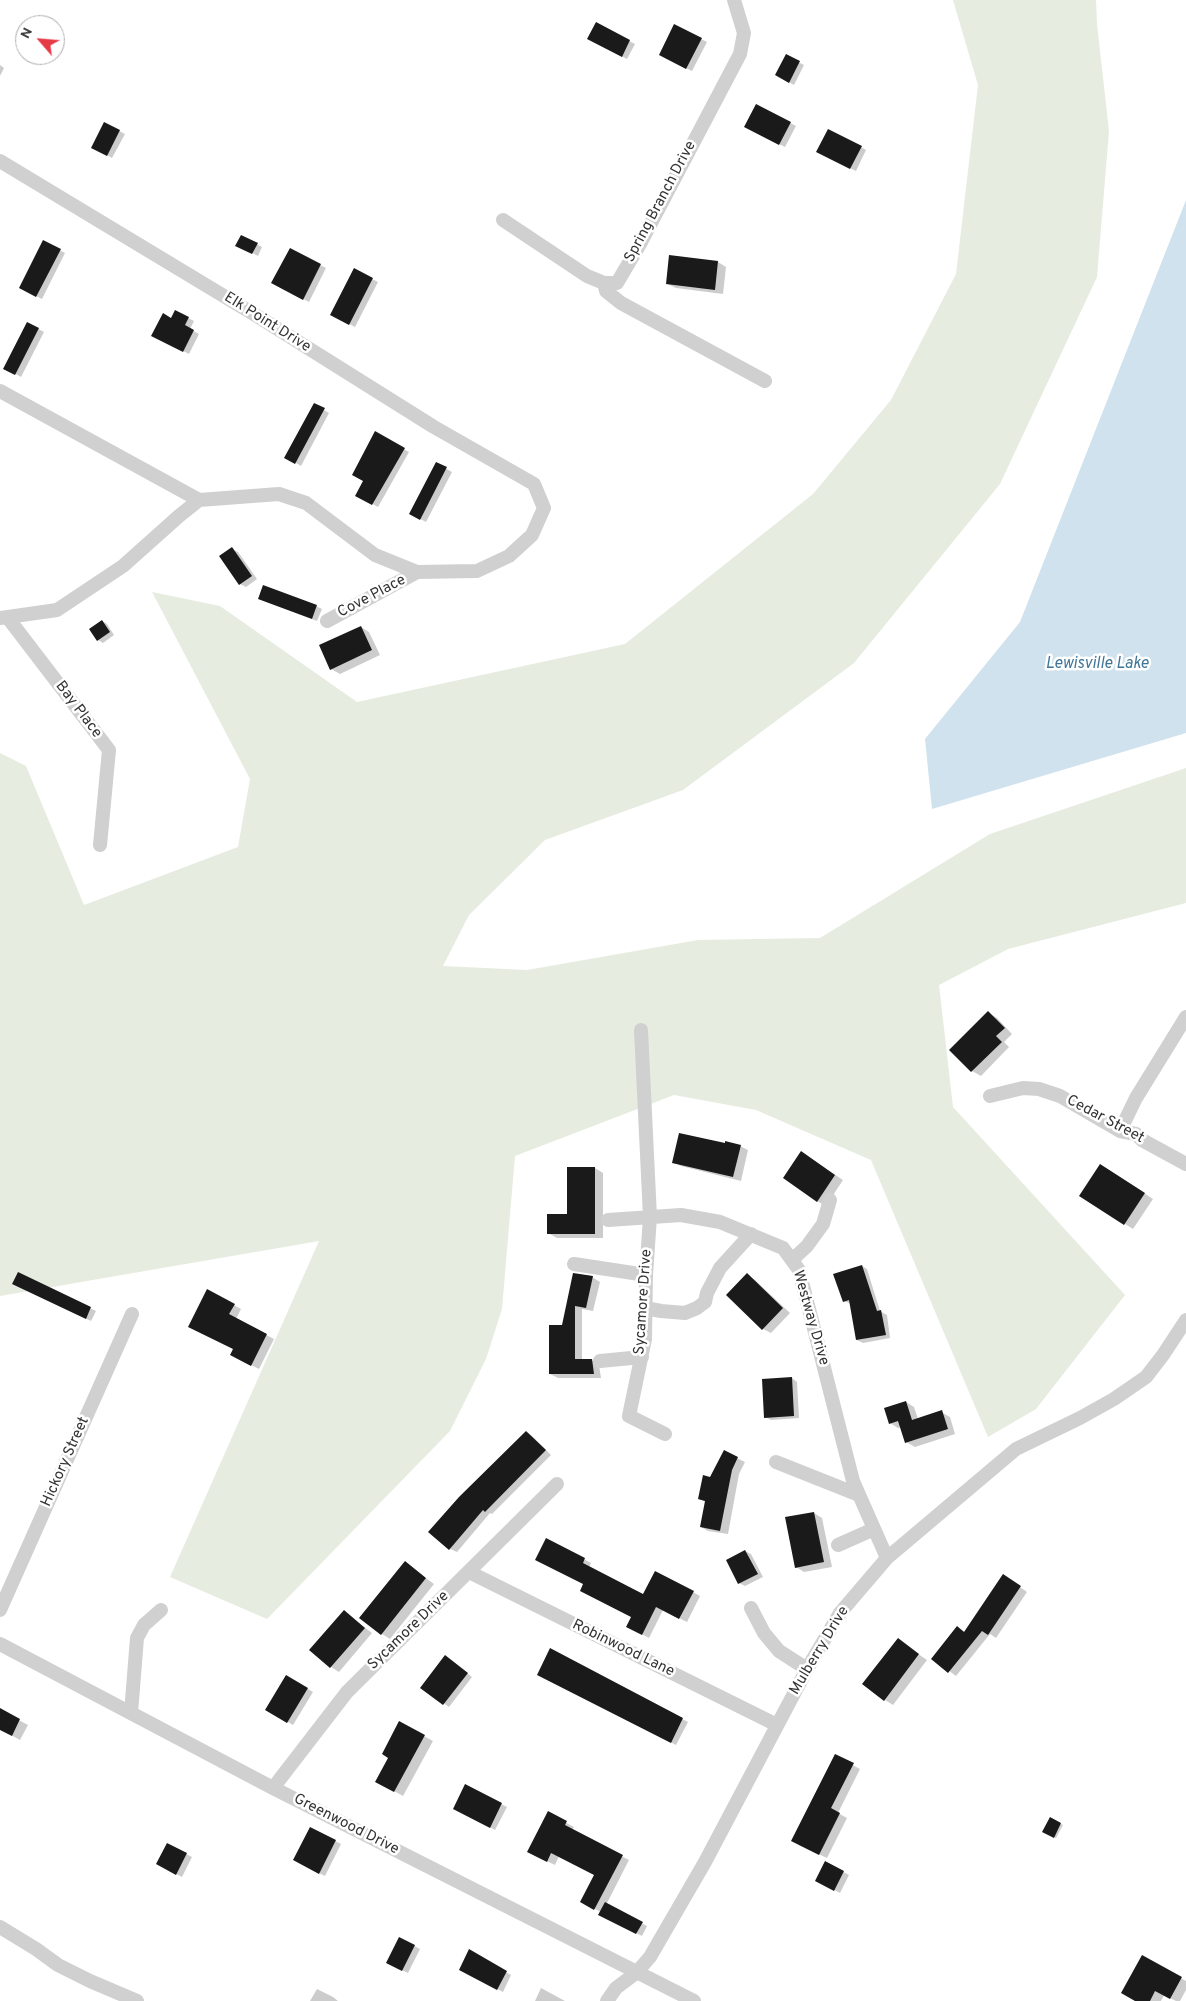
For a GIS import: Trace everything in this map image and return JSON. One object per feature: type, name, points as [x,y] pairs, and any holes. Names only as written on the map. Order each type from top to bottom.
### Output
[{"type":"street","name":"Spring Branch Drive","points":[[604,283],[617,283],[640,244],[740,54],[744,33],[734,0]]},
{"type":"street","name":"Elk Point Drive","points":[[0,161],[257,316],[434,427],[534,484],[544,508],[532,535],[509,556],[477,571],[417,572]]},
{"type":"street","points":[[503,220],[587,276],[604,283],[606,291],[621,303],[765,381]]},
{"type":"street","points":[[0,391],[199,500],[279,494],[306,503],[375,555],[417,572]]},
{"type":"street","points":[[4,618],[58,610],[123,566],[199,500]]},
{"type":"street","name":"Cove Place","points":[[327,621],[417,572]]},
{"type":"street","name":"Bay Place","points":[[4,618],[109,750],[100,845]]},
{"type":"street","points":[[1120,1131],[1136,1098],[1186,1017]]},
{"type":"street","points":[[641,1030],[650,1217]]},
{"type":"street","name":"Cedar Street","points":[[990,1096],[1023,1088],[1039,1089],[1060,1096],[1120,1131],[1136,1134],[1142,1140],[1186,1164]]},
{"type":"street","points":[[792,1260],[807,1246],[823,1224],[830,1200]]},
{"type":"street","name":"Westway Drive","points":[[608,1220],[681,1215],[720,1222],[783,1248],[799,1270],[853,1481],[887,1558]]},
{"type":"street","name":"Sycamore Drive","points":[[650,1217],[644,1308],[645,1340],[629,1416],[665,1434]]},
{"type":"street","points":[[644,1308],[661,1312],[685,1313],[697,1308],[704,1302],[720,1268],[751,1234]]},
{"type":"street","points":[[574,1264],[646,1275]]},
{"type":"street","name":"Hickory Street","points":[[0,1610],[132,1314]]},
{"type":"street","name":"Mulberry Drive","points":[[607,2001],[616,1988],[636,1972],[650,1957],[705,1862],[807,1669],[840,1613],[887,1558],[1016,1449],[1089,1413],[1146,1377],[1164,1355],[1186,1320]]},
{"type":"street","points":[[600,1362],[642,1357]]},
{"type":"street","points":[[776,1462],[859,1495]]},
{"type":"street","name":"Sycamore Drive","points":[[273,1788],[347,1692],[557,1484]]},
{"type":"street","points":[[838,1545],[874,1529]]},
{"type":"street","name":"Robinwood Lane","points":[[469,1572],[777,1725]]},
{"type":"street","points":[[751,1608],[764,1633],[778,1651],[807,1669]]},
{"type":"street","points":[[131,1713],[137,1638],[144,1625],[161,1610]]},
{"type":"street","name":"Greenwood Drive","points":[[0,1644],[273,1788],[694,2001]]},
{"type":"street","points":[[0,1927],[58,1965],[137,2001]]},
{"type":"shaded area","points":[[953,0],[1096,0],[1109,131],[1097,277],[1000,484],[854,663],[683,790],[545,840],[469,915],[443,966],[527,970],[698,940],[820,938],[990,834],[1186,768],[1186,903],[1008,949],[939,985],[953,1107],[1125,1295],[1036,1409],[988,1437],[871,1160],[756,1110],[674,1095],[515,1156],[502,1309],[486,1359],[450,1431],[267,1619],[170,1577],[319,1241],[0,1296],[0,753],[26,766],[84,905],[238,847],[250,779],[152,592],[220,606],[357,702],[625,644],[813,494],[891,400],[956,274],[978,85]]},
{"type":"water","name":"Lewisville Lake","points":[[1186,200],[1186,733],[932,809],[925,739],[1020,622]]},
{"type":"building","points":[[596,22],[630,40],[622,57],[587,39]]},
{"type":"building","points":[[674,24],[702,38],[686,69],[659,55]]},
{"type":"building","points":[[786,54],[800,61],[789,83],[775,75]]},
{"type":"building","points":[[756,104],[791,122],[779,145],[744,127]]},
{"type":"building","points":[[104,122],[120,130],[107,156],[91,148]]},
{"type":"building","points":[[828,129],[862,146],[850,169],[816,152]]},
{"type":"building","points":[[241,235],[258,243],[252,254],[235,246]]},
{"type":"building","points":[[43,240],[61,249],[36,297],[19,288]]},
{"type":"building","points":[[290,248],[321,264],[303,300],[271,283]]},
{"type":"building","points":[[669,255],[718,261],[715,290],[666,284]]},
{"type":"building","points":[[354,268],[373,278],[349,325],[330,315]]},
{"type":"building","points":[[175,310],[189,317],[185,325],[194,330],[183,352],[151,336],[163,313],[171,318]]},
{"type":"building","points":[[27,322],[39,328],[15,375],[3,369]]},
{"type":"building","points":[[314,403],[325,408],[295,464],[284,458]]},
{"type":"building","points":[[375,431],[405,448],[372,505],[355,496],[363,481],[352,475]]},
{"type":"building","points":[[436,462],[447,467],[420,520],[409,514]]},
{"type":"building","points":[[232,547],[252,576],[239,585],[219,556]]},
{"type":"building","points":[[263,585],[317,605],[312,619],[258,599]]},
{"type":"building","points":[[102,620],[110,632],[97,641],[89,629]]},
{"type":"building","points":[[361,626],[372,650],[330,670],[319,645]]},
{"type":"building","points":[[988,1011],[1005,1028],[996,1036],[1002,1042],[971,1072],[949,1050]]},
{"type":"building","points":[[679,1133],[741,1145],[733,1177],[672,1163]]},
{"type":"building","points":[[801,1151],[835,1175],[817,1202],[783,1178]]},
{"type":"building","points":[[1100,1164],[1145,1193],[1124,1225],[1079,1196]]},
{"type":"building","points":[[567,1167],[595,1167],[595,1234],[547,1234],[547,1214],[567,1214]]},
{"type":"building","points":[[862,1265],[877,1311],[881,1310],[886,1335],[856,1340],[849,1300],[843,1302],[833,1274]]},
{"type":"building","points":[[18,1272],[91,1307],[86,1319],[12,1284]]},
{"type":"building","points":[[573,1273],[593,1276],[586,1308],[575,1306],[575,1359],[592,1359],[594,1374],[549,1374],[549,1325],[562,1325]]},
{"type":"building","points":[[747,1273],[783,1308],[762,1330],[726,1295]]},
{"type":"building","points":[[207,1289],[235,1304],[229,1314],[267,1334],[251,1366],[230,1355],[233,1349],[188,1327]]},
{"type":"building","points":[[792,1377],[794,1416],[764,1418],[762,1379]]},
{"type":"building","points":[[906,1401],[912,1420],[942,1410],[948,1429],[905,1443],[898,1421],[889,1424],[884,1408]]},
{"type":"building","points":[[526,1431],[546,1450],[485,1512],[483,1510],[449,1550],[428,1532],[459,1497]]},
{"type":"building","points":[[724,1450],[738,1457],[732,1470],[720,1531],[700,1527],[705,1501],[698,1499],[703,1475],[710,1477]]},
{"type":"building","points":[[814,1512],[824,1562],[795,1568],[785,1517]]},
{"type":"building","points":[[546,1538],[585,1558],[583,1563],[643,1594],[655,1571],[694,1591],[679,1619],[656,1607],[642,1635],[626,1627],[631,1617],[580,1591],[583,1584],[535,1560]]},
{"type":"building","points":[[745,1550],[758,1574],[738,1584],[726,1560]]},
{"type":"building","points":[[405,1561],[426,1578],[381,1635],[359,1618]]},
{"type":"building","points":[[1003,1574],[1021,1586],[988,1635],[982,1631],[948,1673],[931,1659],[957,1626],[964,1632]]},
{"type":"building","points":[[344,1610],[365,1628],[330,1668],[309,1650]]},
{"type":"building","points":[[898,1638],[919,1654],[884,1701],[862,1684]]},
{"type":"building","points":[[550,1648],[683,1718],[671,1743],[537,1675]]},
{"type":"building","points":[[445,1655],[468,1673],[443,1705],[420,1688]]},
{"type":"building","points":[[286,1675],[308,1688],[287,1723],[265,1710]]},
{"type":"building","points":[[0,1708],[20,1719],[12,1736],[0,1730]]},
{"type":"building","points":[[399,1721],[425,1735],[394,1792],[375,1782],[388,1758],[382,1754]]},
{"type":"building","points":[[835,1754],[854,1763],[831,1808],[840,1813],[819,1855],[791,1841]]},
{"type":"building","points":[[465,1784],[502,1803],[490,1828],[453,1809]]},
{"type":"building","points":[[548,1811],[567,1821],[565,1825],[623,1855],[594,1910],[580,1902],[594,1875],[551,1853],[547,1862],[527,1852]]},
{"type":"building","points":[[1050,1817],[1061,1823],[1054,1838],[1042,1832]]},
{"type":"building","points":[[310,1827],[336,1840],[319,1874],[293,1860]]},
{"type":"building","points":[[167,1843],[187,1853],[176,1875],[156,1864]]},
{"type":"building","points":[[825,1861],[844,1871],[834,1891],[815,1881]]},
{"type":"building","points":[[605,1902],[643,1922],[636,1934],[598,1915]]},
{"type":"building","points":[[399,1937],[415,1945],[402,1971],[386,1963]]},
{"type":"building","points":[[469,1949],[507,1971],[497,1990],[459,1970]]},
{"type":"building","points":[[1142,1955],[1182,1977],[1170,1999],[1155,1991],[1150,2001],[1135,2001],[1121,1993]]}]
